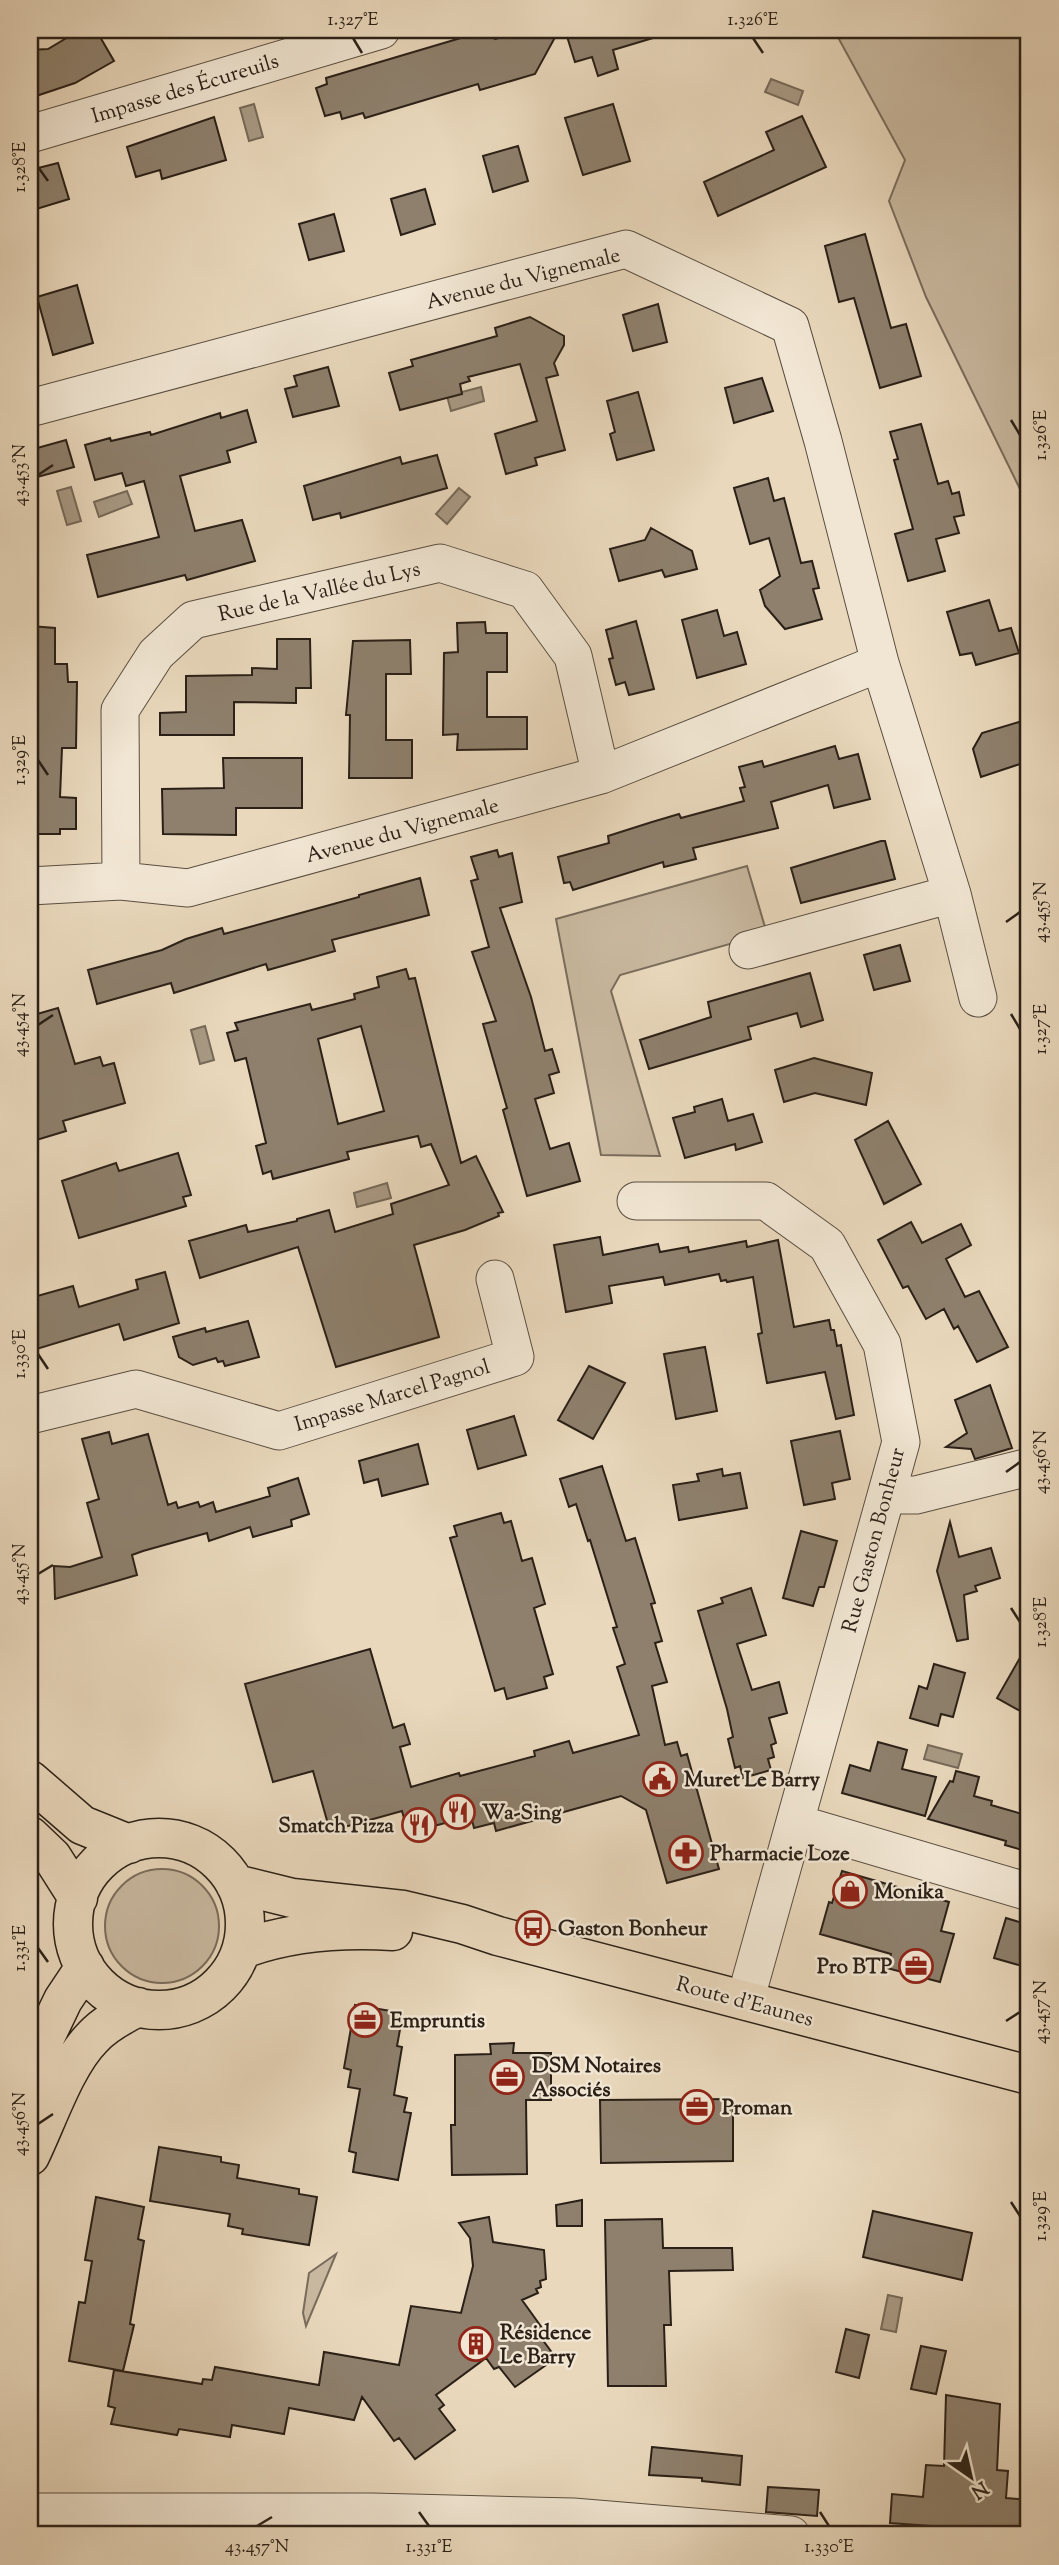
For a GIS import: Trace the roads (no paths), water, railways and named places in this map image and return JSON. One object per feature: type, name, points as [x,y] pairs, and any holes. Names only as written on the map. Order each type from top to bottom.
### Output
[{"type":"main road","points":[[30,1780],[82,1825],[129,1844]]},
{"type":"main road","points":[[30,1836],[52,1857],[78,1898]]},
{"type":"main road","points":[[149,1839],[169,1839],[190,1844],[208,1853],[223,1867],[235,1884],[245,1923],[243,1949],[225,1980],[210,1994],[192,2004],[172,2009],[138,2007],[113,1997],[97,1984],[85,1967],[77,1948],[74,1928],[78,1898],[94,1869],[114,1852],[129,1844],[149,1839]]},
{"type":"main road","name":"Route d'Eaunes","points":[[235,1884],[292,1898],[403,1910],[462,1924],[498,1936],[1029,2075]]},
{"type":"main road","name":"Route d'Eaunes","points":[[243,1949],[293,1935],[359,1929],[401,1931],[462,1924]]},
{"type":"main road","points":[[30,2087],[40,2048],[63,2000],[85,1967]]},
{"type":"main road","points":[[30,2156],[71,2066],[93,2036],[119,2016],[138,2007]]},
{"type":"street","name":"Impasse des Écureuils","points":[[30,134],[381,30]]},
{"type":"street","name":"Avenue du Vignemale","points":[[30,408],[626,249],[790,326],[880,663],[951,894],[978,998]]},
{"type":"street","name":"Rue de la Vallée du Lys","points":[[121,881],[120,710],[156,654],[193,620],[440,563],[525,590],[573,656],[601,775]]},
{"type":"street","name":"Avenue du Vignemale","points":[[30,886],[121,881],[188,888],[601,775],[880,663]]},
{"type":"street","points":[[748,950],[951,894]]},
{"type":"street","name":"Rue Gaston Bonheur","points":[[636,1201],[766,1200],[827,1245],[882,1344],[901,1442],[746,2001]]},
{"type":"street","name":"Impasse Marcel Pagnol","points":[[30,1415],[136,1389],[279,1430],[515,1357],[495,1279]]},
{"type":"street","points":[[887,1495],[916,1495],[1029,1468]]},
{"type":"street","points":[[795,1823],[1029,1892]]},
{"type":"street","points":[[30,2512],[372,2524],[573,2516],[791,2535]]},
{"type":"place","name":"Muret Le Barry","points":[[660,1779]]},
{"type":"place","name":"Wa-Sing","points":[[458,1812]]},
{"type":"place","name":"Smatch Pizza","points":[[419,1825]]},
{"type":"place","name":"Pharmacie Loze","points":[[686,1853]]},
{"type":"place","name":"Monika","points":[[850,1891]]},
{"type":"place","name":"Gaston Bonheur","points":[[533,1928]]},
{"type":"place","name":"Pro BTP","points":[[916,1966]]},
{"type":"place","name":"Empruntis","points":[[365,2020]]},
{"type":"place","name":"DSM Notaires Associés","points":[[507,2077]]},
{"type":"place","name":"Proman","points":[[697,2107]]},
{"type":"place","name":"Résidence Le Barry","points":[[476,2344]]}]
